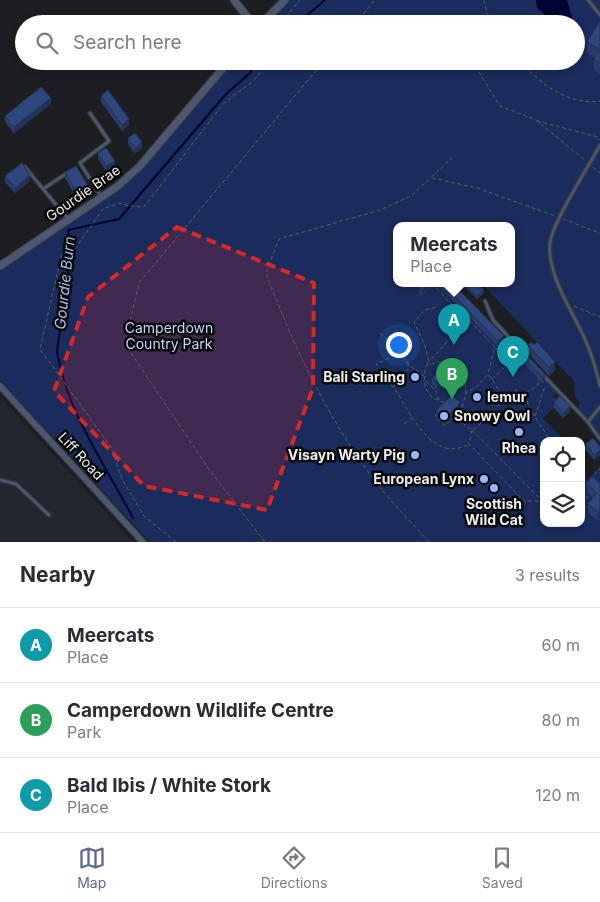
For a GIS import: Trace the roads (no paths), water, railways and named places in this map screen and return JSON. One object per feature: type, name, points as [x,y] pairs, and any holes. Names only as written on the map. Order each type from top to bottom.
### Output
[{"type":"street","points":[[234,0],[246,15]]},
{"type":"street","points":[[270,15],[285,0]]},
{"type":"street","name":"Gourdie Brae","points":[[0,266],[118,186],[140,166],[221,70]]},
{"type":"street","name":"Liff Road","points":[[1,388],[143,542]]},
{"type":"lane","points":[[588,0],[600,15]]},
{"type":"lane","points":[[591,5],[595,0]]},
{"type":"lane","points":[[43,189],[109,141],[90,113]]},
{"type":"lane","points":[[600,144],[560,218],[550,245],[554,268],[566,306],[584,336],[600,386]]},
{"type":"lane","points":[[80,163],[101,197]]},
{"type":"lane","points":[[26,167],[68,219]]},
{"type":"lane","points":[[485,301],[493,320],[518,347]]},
{"type":"lane","points":[[536,368],[588,422],[600,439]]},
{"type":"lane","points":[[588,422],[600,407]]},
{"type":"lane","points":[[0,480],[16,484],[49,515]]},
{"type":"waterway","name":"Gourdie Burn","points":[[308,15],[325,0]]},
{"type":"waterway","name":"Gourdie Burn","points":[[133,518],[78,417],[69,396],[57,352],[70,258],[68,230],[119,219],[226,94],[252,70]]},
{"type":"place","name":"Meercats","points":[[454,345]]},
{"type":"place","name":"Bali Starling","points":[[415,377]]},
{"type":"place","name":"Bald Ibis / White Stork","points":[[513,377]]},
{"type":"place","name":"lemur","points":[[477,397]]},
{"type":"place","name":"Camperdown Wildlife Centre","points":[[452,399]]},
{"type":"place","name":"Snowy Owl","points":[[444,416]]},
{"type":"place","name":"Rhea","points":[[519,432]]},
{"type":"place","name":"Visayn Warty Pig","points":[[415,455]]},
{"type":"place","name":"European Lynx","points":[[484,479]]},
{"type":"place","name":"Scottish Wild Cat","points":[[494,488]]},
{"type":"park label","name":"Camperdown Country Park","points":[[169,336]]}]
